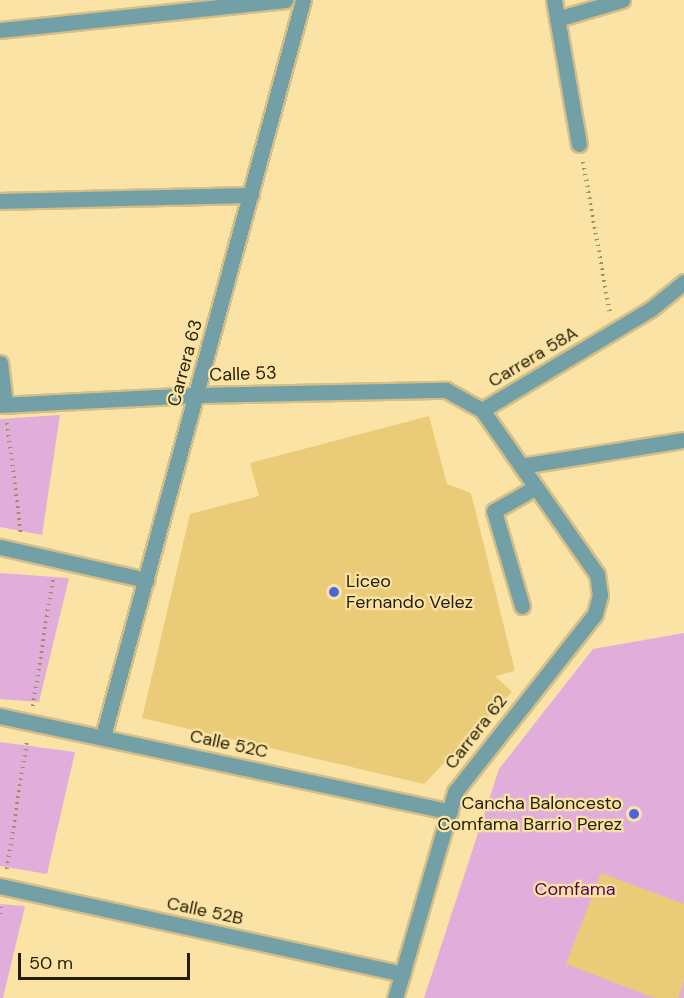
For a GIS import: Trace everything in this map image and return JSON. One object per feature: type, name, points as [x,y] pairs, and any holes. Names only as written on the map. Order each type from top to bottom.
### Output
[{"type":"street","points":[[0,30],[285,0]]},
{"type":"street","name":"Carrera 63","points":[[103,736],[303,0]]},
{"type":"street","points":[[554,0],[579,144]]},
{"type":"street","points":[[557,19],[622,0]]},
{"type":"street","points":[[0,201],[251,195]]},
{"type":"street","name":"Carrera 58A","points":[[596,614],[600,595],[597,574],[483,410],[613,332],[684,282]]},
{"type":"street","points":[[0,363],[2,404]]},
{"type":"street","name":"Calle 53","points":[[2,404],[426,388],[457,395],[483,410]]},
{"type":"street","points":[[521,465],[684,440]]},
{"type":"street","points":[[522,606],[494,512],[536,487]]},
{"type":"street","points":[[0,547],[23,550],[146,580]]},
{"type":"street","name":"Carrera 62","points":[[395,998],[450,812],[466,774],[596,614]]},
{"type":"street","name":"Calle 52C","points":[[0,716],[103,736],[450,812]]},
{"type":"street","name":"Calle 52B","points":[[0,886],[402,974]]},
{"type":"path","points":[[579,144],[613,332]]},
{"type":"path","points":[[2,404],[23,550]]},
{"type":"green space","points":[[60,415],[42,535],[0,527],[0,419]]},
{"type":"green space","points":[[0,573],[69,578],[39,702],[0,699]]},
{"type":"green space","name":"Comfama","points":[[684,633],[684,998],[424,998],[499,769],[593,649]]},
{"type":"green space","points":[[0,742],[75,752],[47,874],[0,866]]},
{"type":"green space","points":[[0,904],[25,906],[3,998],[0,998]]},
{"type":"building","name":"Liceo Fernando Velez","points":[[429,416],[447,484],[471,493],[515,671],[495,676],[512,692],[424,784],[142,718],[190,514],[259,496],[250,463]]},
{"type":"building","points":[[601,873],[684,904],[684,981],[678,998],[655,998],[566,964]]},
{"type":"place","name":"Liceo Fernando Velez","points":[[334,592]]},
{"type":"place","name":"Cancha Baloncesto Comfama Barrio Perez","points":[[634,814]]}]
